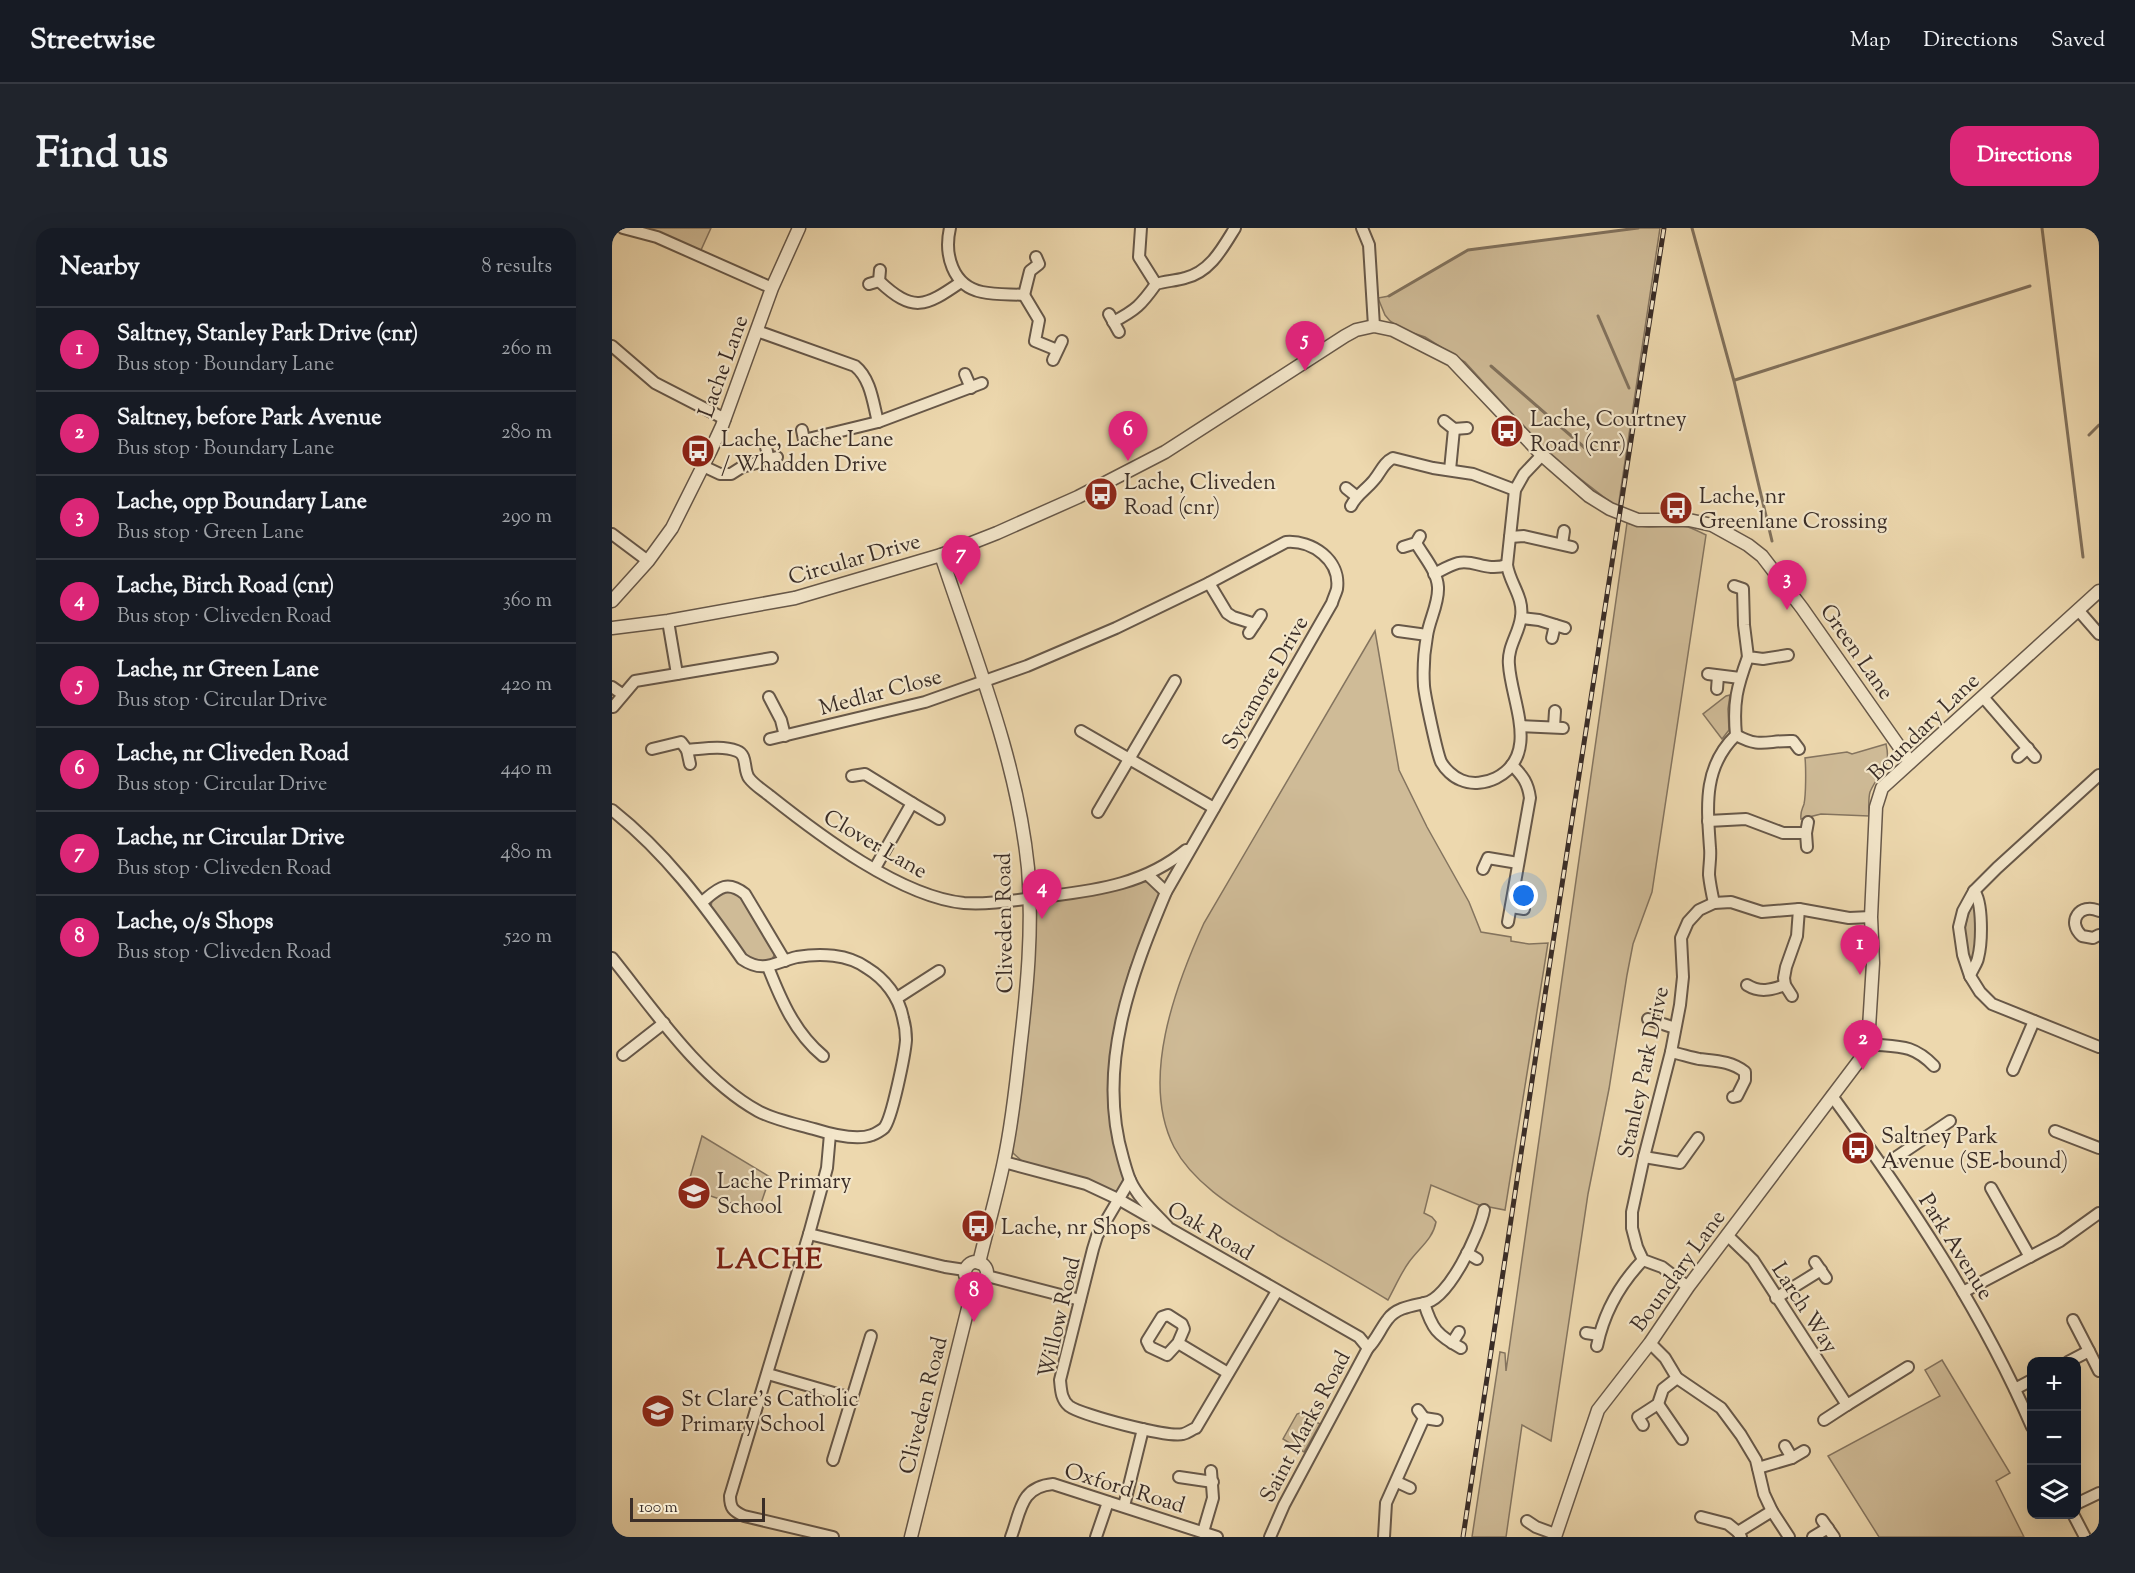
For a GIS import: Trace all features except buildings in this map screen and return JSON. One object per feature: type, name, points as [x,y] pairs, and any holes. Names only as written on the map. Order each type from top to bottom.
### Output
[{"type":"street","points":[[623,228],[657,237],[772,288]]},
{"type":"street","name":"Lache Lane","points":[[612,601],[648,561],[672,528],[725,419],[772,288],[799,228]]},
{"type":"street","points":[[950,228],[947,240],[949,259],[961,282],[981,292],[1024,295]]},
{"type":"street","points":[[1141,228],[1140,257],[1156,284]]},
{"type":"street","points":[[1114,322],[1143,303],[1156,284],[1188,278],[1202,271],[1214,261],[1235,228]]},
{"type":"street","points":[[1363,229],[1369,245],[1374,326]]},
{"type":"street","points":[[1040,264],[1030,271],[1024,295],[1039,320],[1034,344],[1057,351]]},
{"type":"street","points":[[876,278],[900,298],[914,303],[928,302],[938,298],[961,282]]},
{"type":"street","name":"Green Lane","points":[[1374,326],[1393,330],[1452,360],[1542,455],[1589,496],[1625,516],[1638,520],[1689,520],[1712,525],[1748,544],[1762,556],[1802,608],[1910,762]]},
{"type":"street","name":"Circular Drive","points":[[612,628],[668,621],[795,598],[941,555],[1078,497],[1155,457],[1345,336],[1356,330],[1374,326]]},
{"type":"street","points":[[758,332],[855,366],[862,372],[867,383],[878,422]]},
{"type":"street","points":[[612,346],[655,382],[725,419]]},
{"type":"street","points":[[965,374],[971,388]]},
{"type":"street","points":[[802,430],[804,440],[878,422],[982,383]]},
{"type":"street","points":[[1444,421],[1454,429],[1467,428]]},
{"type":"street","points":[[1450,470],[1454,429]]},
{"type":"street","points":[[703,466],[720,474],[731,474],[742,468],[773,459],[766,447]]},
{"type":"street","points":[[1403,547],[1418,539],[1434,574],[1438,594],[1427,635],[1424,689],[1440,760],[1448,772],[1460,780],[1474,783],[1489,781],[1500,776],[1512,765],[1520,743],[1521,726],[1510,678],[1508,655],[1521,618],[1522,601],[1509,575],[1507,565],[1515,489],[1524,474],[1542,455]]},
{"type":"street","points":[[1346,488],[1353,501],[1373,482],[1386,462],[1393,458],[1473,474],[1515,489]]},
{"type":"street","points":[[1510,537],[1524,536],[1567,545],[1564,531]]},
{"type":"street","points":[[612,534],[648,561]]},
{"type":"street","name":"Sycamore Drive","points":[[984,681],[1078,645],[1209,583],[1286,542],[1299,541],[1310,544],[1322,552],[1335,574],[1337,588],[1332,603],[1166,892],[1134,973],[1125,1007],[1113,1081],[1117,1136],[1130,1180],[1140,1197],[1167,1227]]},
{"type":"street","name":"Cliveden Road","points":[[941,555],[997,719],[1013,780],[1028,869],[1026,1001],[1004,1162],[979,1263]]},
{"type":"street","points":[[1434,574],[1458,563],[1470,563],[1495,569],[1507,565]]},
{"type":"street","points":[[1209,583],[1227,613],[1255,624]]},
{"type":"street","points":[[1736,735],[1734,714],[1736,693],[1748,657],[1743,586]]},
{"type":"street","name":"Boundary Lane","points":[[1555,1536],[1598,1410],[1861,1058],[1868,1044],[1873,963],[1871,917],[1878,798],[1882,788],[2099,591]]},
{"type":"street","points":[[2079,610],[2099,634]]},
{"type":"street","points":[[1521,618],[1560,626],[1552,638]]},
{"type":"street","points":[[668,621],[677,674]]},
{"type":"street","points":[[1398,631],[1427,635]]},
{"type":"street","points":[[1748,657],[1763,659],[1788,655]]},
{"type":"street","points":[[613,707],[635,681],[772,658]]},
{"type":"street","points":[[1717,688],[1713,675],[1740,678]]},
{"type":"street","name":"Medlar Close","points":[[770,739],[925,702],[984,681]]},
{"type":"street","points":[[1098,812],[1175,681]]},
{"type":"street","points":[[612,687],[622,694]]},
{"type":"street","points":[[769,697],[782,720],[785,736]]},
{"type":"street","points":[[1983,697],[2032,752],[2018,757]]},
{"type":"street","points":[[1521,726],[1559,728],[1555,711]]},
{"type":"street","points":[[1081,731],[1214,808]]},
{"type":"street","points":[[1736,735],[1751,743],[1797,741]]},
{"type":"street","points":[[1736,735],[1724,746],[1711,776],[1708,820],[1711,851],[1709,876],[1714,903],[1731,902],[1762,912],[1798,909],[1849,918],[1871,917]]},
{"type":"street","points":[[652,749],[681,742],[687,750],[690,764]]},
{"type":"street","name":"Clover Lane","points":[[687,750],[718,747],[738,751],[743,756],[747,772],[755,784],[815,832],[915,891],[948,900],[988,903],[1107,887],[1148,875],[1172,861],[1191,846]]},
{"type":"street","points":[[1508,922],[1530,798],[1524,776],[1512,765]]},
{"type":"street","points":[[855,772],[865,774],[939,819]]},
{"type":"street","points":[[2099,775],[1974,891],[1963,911],[1959,927],[1963,955],[1970,976],[1980,992],[1992,1004],[2099,1047]]},
{"type":"street","points":[[874,868],[912,803]]},
{"type":"street","points":[[612,810],[663,857],[702,902],[742,959],[750,964],[768,967],[797,957],[829,955],[866,967],[883,981],[897,998],[906,1037],[888,1120],[884,1128],[872,1135],[860,1137],[830,1134],[760,1112],[708,1073],[612,958]]},
{"type":"street","points":[[1708,820],[1746,819],[1783,833],[1807,828],[1807,848]]},
{"type":"street","points":[[1483,869],[1487,853],[1518,863]]},
{"type":"street","points":[[1148,875],[1166,892]]},
{"type":"street","points":[[702,902],[718,889],[730,886],[737,888],[745,894],[785,962]]},
{"type":"street","points":[[1970,976],[1979,956],[1980,905],[1974,891]]},
{"type":"street","name":"Stanley Park Drive","points":[[1643,1260],[1632,1228],[1635,1194],[1671,1052],[1680,1005],[1683,976],[1681,938],[1688,922],[1699,910],[1714,903]]},
{"type":"street","points":[[1511,907],[1524,909]]},
{"type":"street","points":[[1792,996],[1785,985],[1786,967],[1797,936],[1798,909]]},
{"type":"street","points":[[2099,911],[2084,909],[2075,921],[2078,933],[2082,936],[2093,938],[2099,935]]},
{"type":"street","points":[[768,967],[781,999],[795,1023],[823,1056]]},
{"type":"street","points":[[897,998],[939,971]]},
{"type":"street","points":[[1747,985],[1755,990],[1771,990],[1785,985]]},
{"type":"street","points":[[1648,1018],[1675,1029]]},
{"type":"street","points":[[2013,1070],[2034,1021]]},
{"type":"street","points":[[623,1055],[664,1023]]},
{"type":"street","points":[[1868,1044],[1901,1046],[1923,1054],[1934,1066]]},
{"type":"street","points":[[1671,1052],[1698,1059],[1719,1060],[1750,1070],[1738,1098]]},
{"type":"street","name":"Park Avenue","points":[[1832,1096],[1883,1166],[1963,1292],[2015,1389],[2027,1418]]},
{"type":"street","points":[[1883,1166],[1950,1121]]},
{"type":"street","points":[[2055,1131],[2099,1148]]},
{"type":"street","points":[[830,1134],[826,1168],[809,1234],[730,1496],[732,1509],[744,1516],[833,1537]]},
{"type":"street","points":[[1644,1157],[1682,1168],[1698,1138]]},
{"type":"street","name":"Oak Road","points":[[1004,1162],[1086,1184],[1167,1227],[1359,1336]]},
{"type":"street","points":[[1118,1200],[1130,1180]]},
{"type":"street","points":[[1991,1188],[2030,1257]]},
{"type":"street","name":"Willow Road","points":[[1118,1200],[1097,1236],[1060,1380],[1061,1395],[1067,1404],[1079,1412],[1143,1429],[1183,1434],[1196,1428],[1277,1291]]},
{"type":"street","points":[[1368,1348],[1375,1342],[1389,1317],[1398,1310],[1430,1303],[1442,1293],[1467,1253],[1481,1223],[1484,1210]]},
{"type":"street","points":[[1963,1292],[2061,1240],[2099,1213]]},
{"type":"street","points":[[809,1234],[965,1270]]},
{"type":"street","name":"Larch Way","points":[[1727,1235],[1753,1260],[1847,1405]]},
{"type":"street","points":[[1467,1253],[1477,1259]]},
{"type":"street","points":[[1586,1333],[1598,1341],[1610,1304],[1643,1260],[1662,1267],[1688,1287]]},
{"type":"street","points":[[979,1263],[985,1267],[987,1276],[983,1282],[974,1284],[967,1280],[965,1270],[970,1264],[979,1263]]},
{"type":"street","points":[[1776,1298],[1821,1270]]},
{"type":"street","points":[[987,1276],[1080,1300]]},
{"type":"street","name":"Cliveden Road","points":[[911,1537],[974,1284]]},
{"type":"street","points":[[1424,1303],[1431,1326],[1440,1336],[1457,1346],[1459,1332]]},
{"type":"street","points":[[2073,1320],[2099,1371]]},
{"type":"street","points":[[834,1460],[871,1336]]},
{"type":"street","name":"Saint Marks Road","points":[[1270,1537],[1284,1505],[1368,1348],[1359,1336]]},
{"type":"street","points":[[1178,1343],[1228,1373]]},
{"type":"street","points":[[1650,1343],[1665,1358],[1677,1378],[1721,1408],[1741,1435],[1758,1468],[1764,1494],[1788,1537]]},
{"type":"street","points":[[2078,1357],[2089,1351]]},
{"type":"street","points":[[1824,1420],[1908,1367]]},
{"type":"street","points":[[768,1374],[851,1398]]},
{"type":"street","points":[[1643,1425],[1638,1417],[1658,1404],[1663,1389],[1677,1378]]},
{"type":"street","points":[[2015,1389],[2027,1382]]},
{"type":"street","points":[[1658,1404],[1681,1432]]},
{"type":"street","points":[[1384,1537],[1386,1503],[1397,1482],[1421,1414],[1437,1420]]},
{"type":"street","points":[[1124,1506],[1143,1429]]},
{"type":"street","points":[[1785,1446],[1792,1458]]},
{"type":"street","points":[[1758,1468],[1792,1458],[1804,1451]]},
{"type":"street","points":[[1179,1477],[1212,1476],[1213,1498],[1195,1532]]},
{"type":"street","points":[[1397,1482],[1410,1488]]},
{"type":"street","name":"Oxford Road","points":[[1011,1537],[1025,1497],[1035,1487],[1053,1484],[1124,1506],[1195,1532],[1217,1537]]},
{"type":"street","points":[[2081,1502],[2099,1493]]},
{"type":"street","points":[[1096,1537],[1108,1502]]},
{"type":"street","points":[[1701,1517],[1728,1524],[1739,1535],[1772,1511]]},
{"type":"street","points":[[2075,1519],[2085,1537]]},
{"type":"street","points":[[1529,1537],[1532,1524],[1555,1536]]},
{"type":"street","points":[[1813,1537],[1828,1528]]},
{"type":"shaded area","points":[[640,228],[711,228],[701,250]]},
{"type":"shaded area","points":[[1638,228],[1660,228],[1618,508],[1551,456],[1465,362],[1425,337],[1404,330],[1390,321],[1378,298],[1389,296],[1468,250]]},
{"type":"shaded area","points":[[1627,523],[1644,527],[1681,526],[1706,535],[1652,892],[1633,944],[1627,975],[1609,1089],[1588,1194],[1551,1441],[1522,1425],[1506,1537],[1472,1537],[1500,1352],[1505,1353],[1506,1371]]},
{"type":"shaded area","points":[[1375,631],[1399,770],[1427,827],[1469,902],[1481,932],[1511,937],[1511,941],[1529,944],[1548,943],[1505,1210],[1479,1205],[1431,1185],[1424,1213],[1436,1222],[1434,1228],[1429,1238],[1406,1266],[1388,1300],[1278,1235],[1207,1186],[1183,1161],[1174,1147],[1164,1121],[1160,1093],[1165,1034],[1182,976],[1204,923]]},
{"type":"shaded area","points":[[1730,695],[1729,730],[1722,739],[1703,714]]},
{"type":"shaded area","points":[[1886,744],[1886,765],[1870,792],[1869,816],[1821,814],[1801,819],[1805,794],[1805,758],[1847,752],[1852,754]]},
{"type":"shaded area","points":[[1141,881],[1152,883],[1160,889],[1159,898],[1130,968],[1117,1023],[1110,1070],[1124,1182],[1120,1190],[1113,1192],[1022,1161],[1013,1153],[1012,1147],[1035,911],[1045,900]]},
{"type":"shaded area","points":[[728,889],[740,894],[776,952],[772,959],[762,961],[753,959],[744,953],[711,908],[712,899]]},
{"type":"shaded area","points":[[1976,903],[1976,946],[1972,964],[1966,951],[1965,934],[1970,911]]},
{"type":"shaded area","points":[[702,1136],[770,1177],[758,1212],[687,1188]]},
{"type":"shaded area","points":[[1942,1360],[2010,1473],[1996,1481],[2024,1537],[1879,1537],[1828,1456],[1940,1396],[1925,1370]]},
{"type":"shaded area","points":[[1300,1413],[1320,1424],[1304,1452],[1283,1439],[1297,1414]]},
{"type":"waterway","points":[[1389,296],[1468,250],[1638,228]]},
{"type":"waterway","points":[[1692,228],[1734,381],[1772,541]]},
{"type":"waterway","points":[[2042,228],[2083,557]]},
{"type":"waterway","points":[[1735,380],[2030,286]]},
{"type":"waterway","points":[[1598,316],[1629,388]]},
{"type":"waterway","points":[[1491,366],[1585,448]]},
{"type":"waterway","points":[[2089,435],[2099,425]]},
{"type":"railway","points":[[1463,1537],[1664,228]]},
{"type":"place","name":"Lache, nr Green Lane","points":[[1305,371]]},
{"type":"place","name":"Lache, Courtney Road (cnr)","points":[[1507,431]]},
{"type":"place","name":"Lache, Lache Lane / Whadden Drive","points":[[698,451]]},
{"type":"place","name":"Lache, nr Cliveden Road","points":[[1128,461]]},
{"type":"place","name":"Lache, Cliveden Road (cnr)","points":[[1101,494]]},
{"type":"place","name":"Lache, nr Greenlane Crossing","points":[[1676,508]]},
{"type":"place","name":"Lache, nr Circular Drive","points":[[961,585]]},
{"type":"place","name":"Lache, opp Boundary Lane","points":[[1787,610]]},
{"type":"place","name":"Lache, Birch Road (cnr)","points":[[1042,919]]},
{"type":"place","name":"Saltney, Stanley Park Drive (cnr)","points":[[1860,975]]},
{"type":"place","name":"Saltney, before Park Avenue","points":[[1863,1070]]},
{"type":"place","name":"Saltney Park Avenue (SE-bound)","points":[[1858,1148]]},
{"type":"place","name":"Lache Primary School","points":[[694,1193]]},
{"type":"place","name":"Lache, nr Shops","points":[[978,1226]]},
{"type":"place","name":"Lache, o/s Shops","points":[[974,1322]]},
{"type":"place","name":"St Clare's Catholic Primary School","points":[[658,1411]]},
{"type":"district","name":"LACHE","points":[[770,1258]]}]
